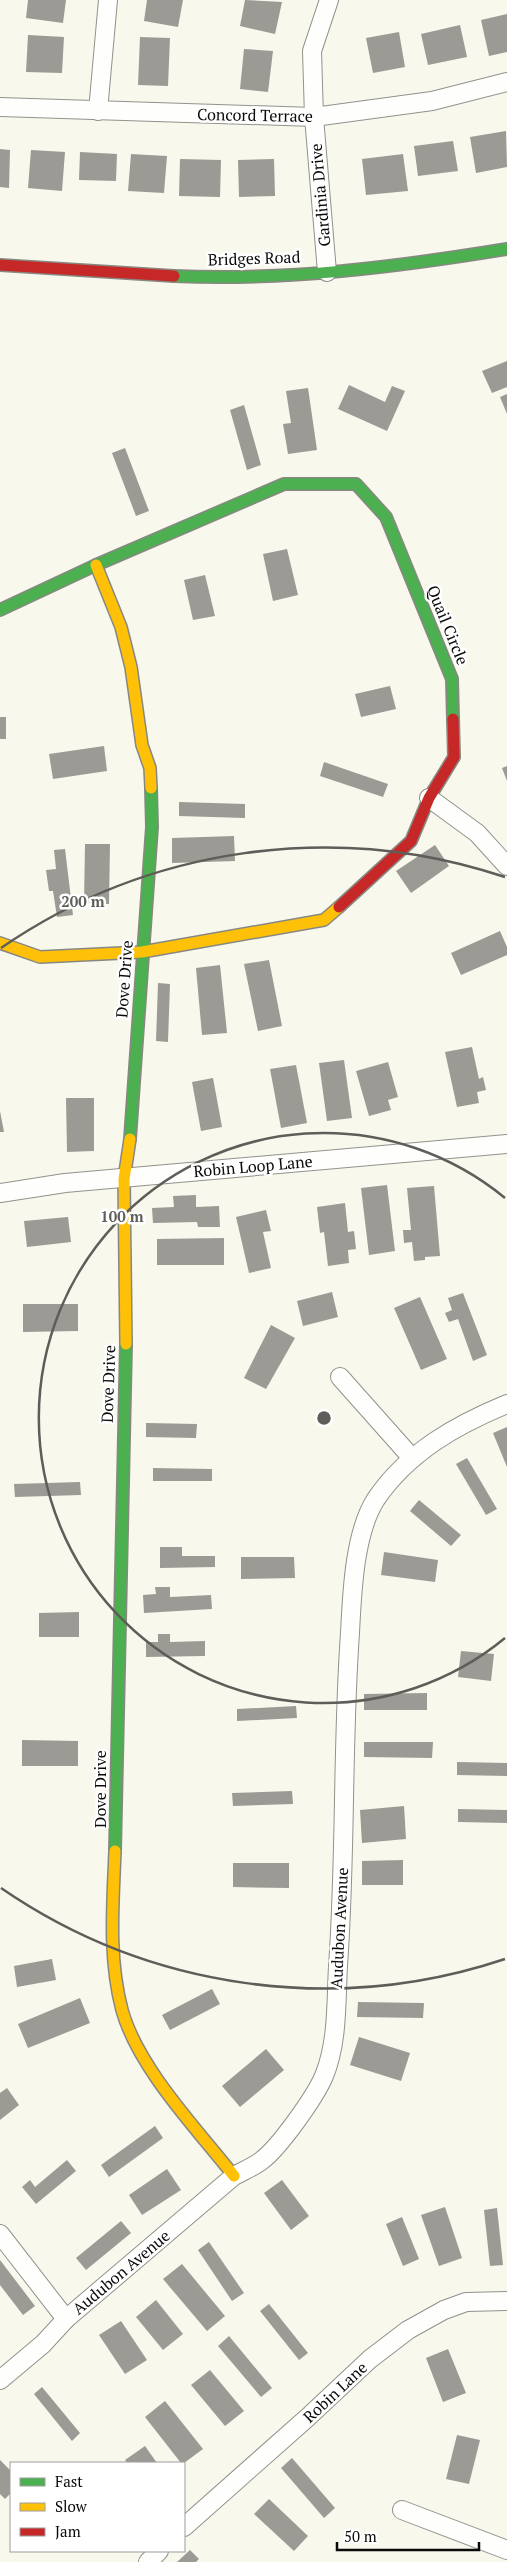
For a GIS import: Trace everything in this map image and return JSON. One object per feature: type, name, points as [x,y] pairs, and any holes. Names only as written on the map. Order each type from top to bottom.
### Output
[{"type":"street","points":[[98,111],[108,0]]},
{"type":"street","name":"Gardinia Drive","points":[[327,272],[314,117],[312,51],[329,0]]},
{"type":"street","name":"Concord Terrace","points":[[0,107],[314,117],[432,101],[507,82]]},
{"type":"street","name":"Bridges Road","points":[[0,265],[238,277],[327,272],[463,257],[507,249]]},
{"type":"street","name":"Quail Circle","points":[[0,610],[96,565],[284,484],[356,484],[386,517],[452,679],[454,756],[429,798],[411,841],[324,920],[142,952],[40,957],[0,943]]},
{"type":"street","name":"Dove Drive","points":[[96,565],[121,628],[131,667],[142,745],[150,768],[152,827],[142,952],[133,1114],[124,1179],[126,1296],[116,1836],[111,1940],[122,2010],[135,2042],[162,2086],[234,2176]]},
{"type":"street","points":[[429,798],[477,833],[507,866]]},
{"type":"street","name":"Robin Loop Lane","points":[[0,1193],[65,1184],[507,1144]]},
{"type":"street","points":[[340,1377],[412,1458]]},
{"type":"street","name":"Audubon Avenue","points":[[0,2380],[43,2344],[66,2319],[234,2176],[263,2160],[306,2108],[324,2076],[333,2045],[340,1932],[349,1649],[355,1573],[367,1517],[376,1499],[412,1458],[441,1437],[507,1404]]},
{"type":"street","points":[[0,2234],[66,2319]]},
{"type":"street","name":"Robin Lane","points":[[185,2525],[307,2418],[370,2358],[408,2330],[444,2310],[466,2302],[507,2301]]},
{"type":"street","points":[[402,2510],[507,2550]]},
{"type":"street","points":[[148,2562],[158,2552]]},
{"type":"building","points":[[28,0],[66,0],[63,23],[26,18]]},
{"type":"building","points":[[147,0],[183,0],[178,27],[144,21]]},
{"type":"building","points":[[245,0],[282,2],[275,34],[240,26]]},
{"type":"building","points":[[507,14],[507,52],[489,56],[481,20]]},
{"type":"building","points":[[460,25],[467,57],[428,65],[421,34]]},
{"type":"building","points":[[399,32],[405,67],[373,73],[366,38]]},
{"type":"building","points":[[28,35],[64,37],[62,73],[26,72]]},
{"type":"building","points":[[140,37],[170,38],[168,86],[138,85]]},
{"type":"building","points":[[244,49],[273,51],[268,92],[240,89]]},
{"type":"building","points":[[506,131],[507,167],[476,173],[470,137]]},
{"type":"building","points":[[453,141],[458,171],[418,176],[414,146]]},
{"type":"building","points":[[0,149],[10,150],[9,188],[0,187]]},
{"type":"building","points":[[31,150],[65,152],[62,191],[28,188]]},
{"type":"building","points":[[80,152],[117,154],[116,181],[79,180]]},
{"type":"building","points":[[131,154],[167,156],[164,193],[128,191]]},
{"type":"building","points":[[403,154],[408,191],[366,195],[362,159]]},
{"type":"building","points":[[180,159],[221,160],[220,197],[179,196]]},
{"type":"building","points":[[274,159],[275,196],[239,197],[238,160]]},
{"type":"building","points":[[507,361],[507,387],[492,393],[482,371]]},
{"type":"building","points":[[349,385],[385,402],[392,386],[405,391],[387,431],[338,409]]},
{"type":"building","points":[[308,388],[317,450],[288,454],[283,424],[291,423],[286,391]]},
{"type":"building","points":[[507,394],[507,414],[500,397]]},
{"type":"building","points":[[244,405],[261,465],[247,470],[230,410]]},
{"type":"building","points":[[125,448],[149,511],[136,516],[112,453]]},
{"type":"building","points":[[287,549],[298,595],[273,601],[263,554]]},
{"type":"building","points":[[205,575],[215,616],[193,620],[184,580]]},
{"type":"building","points":[[390,686],[396,709],[361,717],[355,694]]},
{"type":"building","points":[[0,717],[6,717],[6,739],[0,739]]},
{"type":"building","points":[[104,746],[107,771],[53,779],[49,754]]},
{"type":"building","points":[[324,762],[388,784],[383,797],[320,776]]},
{"type":"building","points":[[507,766],[507,781],[502,768]]},
{"type":"building","points":[[179,802],[245,804],[245,818],[179,816]]},
{"type":"building","points":[[234,836],[235,861],[172,863],[172,838]]},
{"type":"building","points":[[85,844],[110,844],[109,904],[84,903]]},
{"type":"building","points":[[435,845],[449,866],[411,893],[396,871]]},
{"type":"building","points":[[65,849],[73,915],[57,917],[53,891],[49,891],[46,870],[56,869],[54,850]]},
{"type":"building","points":[[500,931],[507,947],[507,955],[461,975],[451,953]]},
{"type":"building","points":[[269,960],[282,1026],[258,1031],[244,964]]},
{"type":"building","points":[[220,965],[227,1033],[202,1035],[196,968]]},
{"type":"building","points":[[158,983],[170,984],[168,1042],[156,1041]]},
{"type":"building","points":[[472,1047],[479,1079],[483,1077],[486,1090],[477,1092],[479,1103],[457,1107],[445,1052]]},
{"type":"building","points":[[344,1060],[352,1118],[327,1121],[319,1063]]},
{"type":"building","points":[[388,1062],[398,1097],[388,1100],[391,1110],[369,1116],[356,1071]]},
{"type":"building","points":[[296,1065],[307,1123],[281,1128],[270,1069]]},
{"type":"building","points":[[213,1078],[222,1127],[201,1131],[192,1082]]},
{"type":"building","points":[[66,1098],[94,1098],[94,1151],[67,1152]]},
{"type":"building","points":[[0,1111],[4,1132],[0,1132]]},
{"type":"building","points":[[387,1185],[395,1251],[369,1255],[361,1188]]},
{"type":"building","points":[[434,1186],[440,1256],[425,1257],[425,1260],[414,1261],[412,1242],[404,1243],[403,1230],[411,1230],[407,1188]]},
{"type":"building","points":[[196,1195],[196,1207],[219,1206],[220,1227],[198,1227],[197,1222],[153,1223],[152,1208],[174,1207],[173,1196]]},
{"type":"building","points":[[345,1203],[348,1232],[354,1231],[356,1249],[348,1250],[349,1263],[328,1266],[324,1232],[320,1233],[317,1207]]},
{"type":"building","points":[[266,1210],[271,1231],[263,1232],[271,1268],[249,1273],[236,1217]]},
{"type":"building","points":[[68,1217],[71,1242],[27,1247],[24,1221]]},
{"type":"building","points":[[224,1238],[224,1265],[157,1265],[157,1239]]},
{"type":"building","points":[[332,1292],[338,1317],[303,1326],[297,1301]]},
{"type":"building","points":[[463,1293],[487,1355],[473,1361],[458,1319],[449,1322],[445,1313],[452,1310],[448,1298]]},
{"type":"building","points":[[420,1297],[447,1359],[421,1370],[394,1308]]},
{"type":"building","points":[[23,1304],[78,1304],[78,1331],[23,1332]]},
{"type":"building","points":[[271,1325],[295,1338],[266,1389],[244,1378]]},
{"type":"building","points":[[146,1423],[197,1424],[196,1438],[146,1437]]},
{"type":"building","points":[[507,1427],[507,1467],[493,1433]]},
{"type":"building","points":[[467,1458],[497,1509],[486,1515],[456,1464]]},
{"type":"building","points":[[153,1468],[212,1469],[212,1481],[153,1481]]},
{"type":"building","points":[[80,1482],[81,1495],[15,1497],[14,1484]]},
{"type":"building","points":[[419,1500],[461,1535],[451,1546],[410,1511]]},
{"type":"building","points":[[160,1547],[182,1547],[182,1556],[215,1556],[215,1567],[160,1568]]},
{"type":"building","points":[[384,1552],[438,1560],[435,1582],[381,1575]]},
{"type":"building","points":[[241,1557],[294,1557],[295,1578],[241,1579]]},
{"type":"building","points":[[155,1587],[170,1587],[170,1597],[211,1595],[212,1609],[144,1613],[143,1595],[156,1594]]},
{"type":"building","points":[[79,1612],[79,1637],[39,1637],[39,1613]]},
{"type":"building","points":[[158,1634],[170,1634],[170,1642],[205,1641],[205,1656],[146,1657],[146,1642],[158,1642]]},
{"type":"building","points":[[461,1651],[494,1654],[491,1681],[458,1677]]},
{"type":"building","points":[[427,1693],[427,1710],[364,1710],[364,1694]]},
{"type":"building","points":[[296,1706],[297,1718],[237,1721],[237,1709]]},
{"type":"building","points":[[22,1740],[78,1741],[78,1766],[22,1766]]},
{"type":"building","points":[[364,1742],[433,1742],[432,1758],[364,1757]]},
{"type":"building","points":[[457,1762],[507,1763],[507,1776],[457,1775]]},
{"type":"building","points":[[292,1791],[293,1804],[233,1806],[232,1793]]},
{"type":"building","points":[[404,1806],[406,1839],[362,1843],[360,1810]]},
{"type":"building","points":[[458,1809],[507,1810],[507,1823],[458,1822]]},
{"type":"building","points":[[403,1860],[403,1885],[362,1885],[362,1861]]},
{"type":"building","points":[[233,1863],[289,1863],[289,1888],[233,1887]]},
{"type":"building","points":[[52,1959],[56,1980],[17,1987],[14,1966]]},
{"type":"building","points":[[212,1989],[220,2004],[170,2030],[162,2015]]},
{"type":"building","points":[[80,1998],[90,2023],[28,2048],[18,2024]]},
{"type":"building","points":[[358,2002],[424,2003],[423,2018],[357,2017]]},
{"type":"building","points":[[359,2037],[410,2053],[401,2081],[350,2065]]},
{"type":"building","points":[[266,2049],[284,2070],[240,2107],[222,2086]]},
{"type":"building","points":[[7,2088],[19,2105],[0,2120],[0,2093]]},
{"type":"building","points":[[155,2126],[163,2138],[109,2177],[101,2165]]},
{"type":"building","points":[[67,2160],[76,2171],[36,2204],[22,2187],[30,2180],[35,2187]]},
{"type":"building","points":[[167,2169],[181,2190],[142,2215],[129,2195]]},
{"type":"building","points":[[282,2180],[309,2216],[291,2230],[264,2193]]},
{"type":"building","points":[[445,2207],[462,2258],[439,2266],[421,2215]]},
{"type":"building","points":[[497,2208],[503,2265],[490,2266],[484,2210]]},
{"type":"building","points":[[402,2217],[419,2259],[403,2266],[386,2224]]},
{"type":"building","points":[[121,2221],[131,2233],[86,2270],[76,2258]]},
{"type":"building","points":[[209,2242],[244,2293],[232,2301],[198,2250]]},
{"type":"building","points":[[0,2260],[35,2306],[23,2315],[0,2285]]},
{"type":"building","points":[[182,2264],[225,2316],[207,2331],[163,2279]]},
{"type":"building","points":[[156,2300],[183,2334],[163,2350],[136,2317]]},
{"type":"building","points":[[269,2304],[308,2353],[299,2360],[260,2311]]},
{"type":"building","points":[[121,2321],[147,2360],[125,2374],[99,2335]]},
{"type":"building","points":[[229,2336],[272,2388],[261,2397],[218,2346]]},
{"type":"building","points":[[448,2349],[466,2393],[443,2402],[426,2358]]},
{"type":"building","points":[[210,2370],[244,2411],[225,2426],[191,2385]]},
{"type":"building","points":[[42,2387],[80,2433],[72,2441],[34,2394]]},
{"type":"building","points":[[165,2401],[203,2449],[185,2462],[180,2462],[145,2417]]},
{"type":"building","points":[[457,2435],[480,2440],[469,2484],[446,2479]]},
{"type":"building","points":[[145,2446],[156,2462],[126,2462],[125,2460]]},
{"type":"building","points":[[292,2458],[335,2508],[324,2518],[281,2468]]},
{"type":"building","points":[[0,2460],[10,2470],[10,2494],[5,2499],[0,2494]]},
{"type":"building","points":[[269,2499],[308,2536],[294,2551],[254,2514]]},
{"type":"building","points":[[190,2550],[199,2559],[196,2562],[177,2562]]},
{"type":"traffic: fast","points":[[174,276],[258,276],[341,271],[424,262],[507,249]]},
{"type":"traffic: fast","points":[[0,610],[96,565],[284,484],[356,484],[386,517],[452,679],[453,719]]},
{"type":"traffic: fast","points":[[130,1139],[152,827],[151,788]]},
{"type":"traffic: fast","points":[[115,1851],[126,1344]]},
{"type":"traffic: slow","points":[[96,565],[121,627],[131,667],[142,745],[150,768],[151,788]]},
{"type":"traffic: slow","points":[[0,943],[40,957],[142,952],[324,920],[339,907]]},
{"type":"traffic: slow","points":[[126,1344],[124,1179],[130,1139]]},
{"type":"traffic: slow","points":[[115,1851],[113,1950],[122,2010],[130,2032],[141,2054],[170,2097],[234,2176]]},
{"type":"traffic: jam","points":[[0,265],[174,276]]},
{"type":"traffic: jam","points":[[339,907],[411,841],[429,798],[454,757],[453,719]]}]
